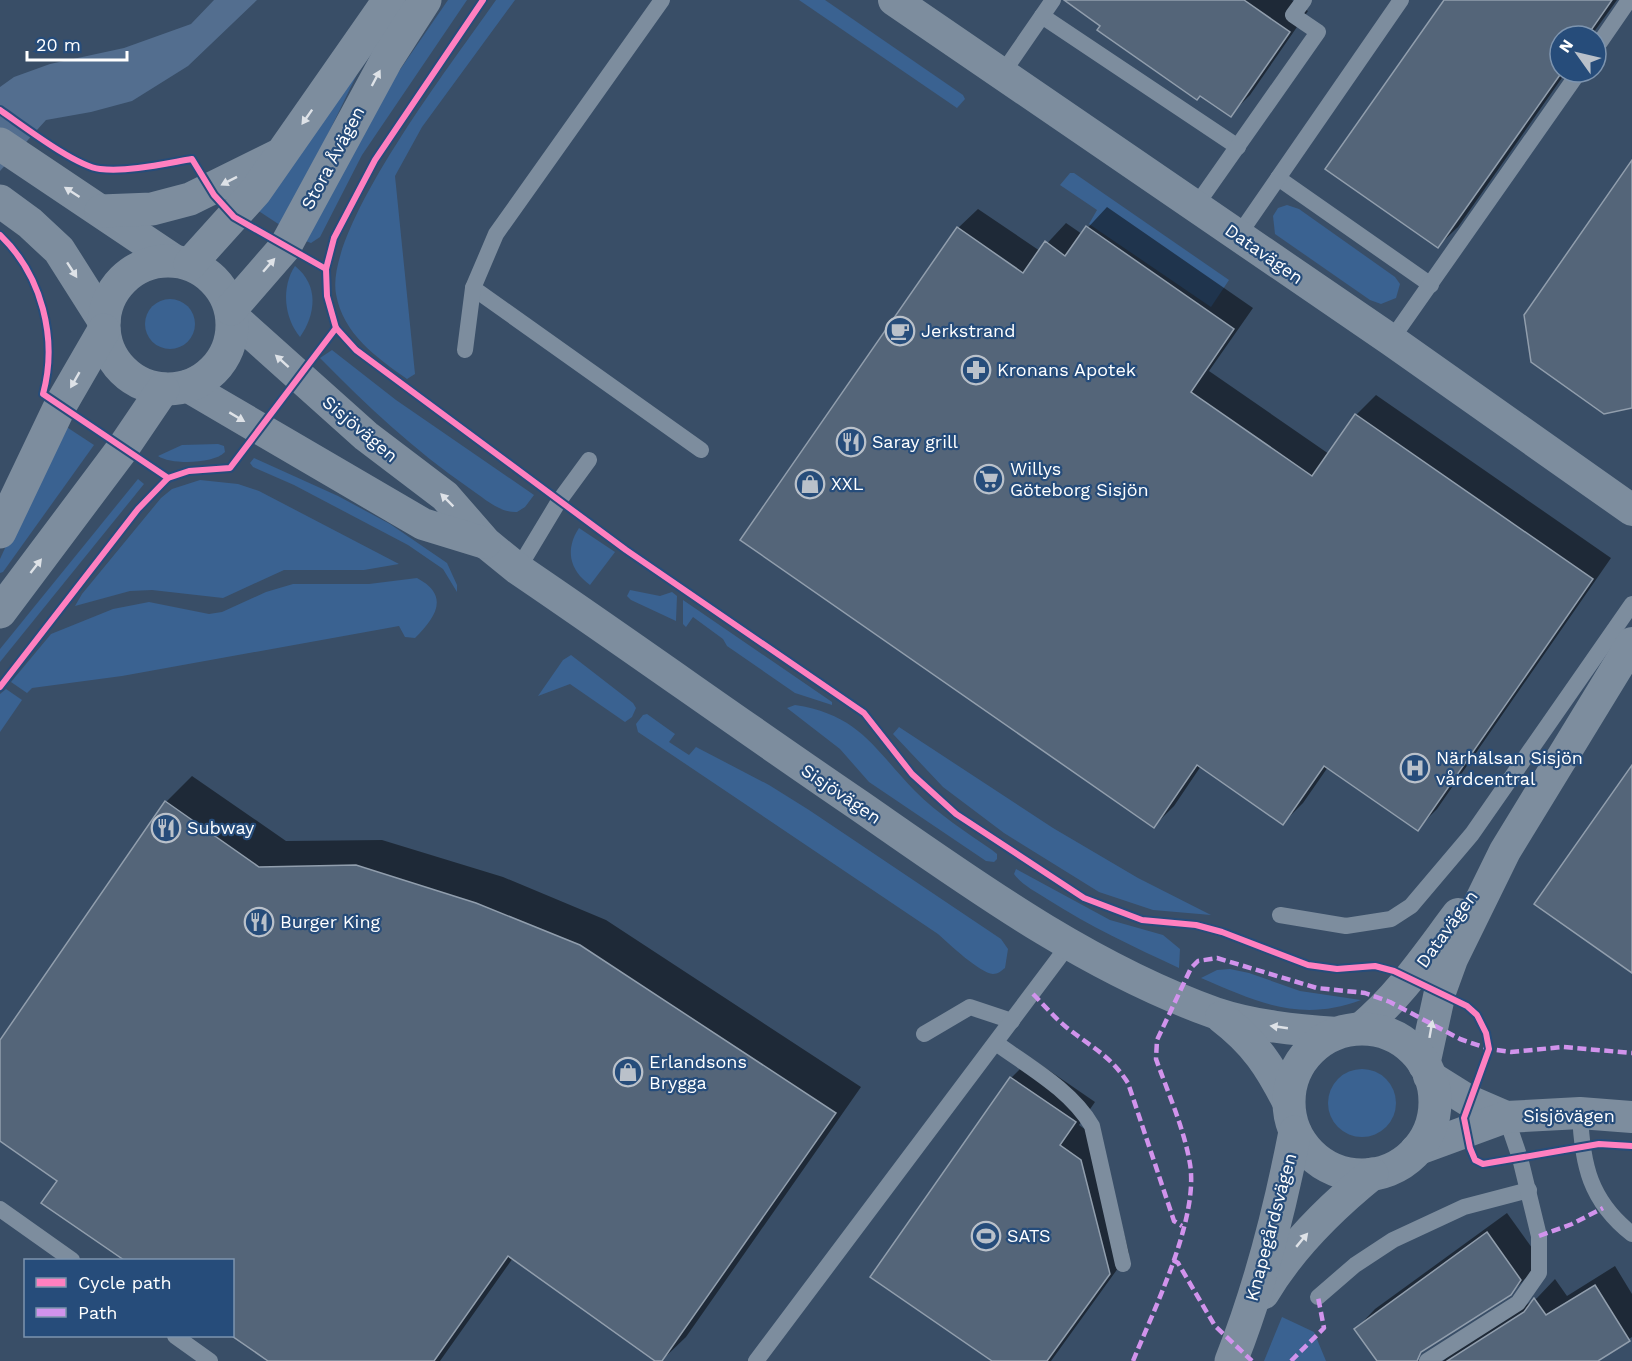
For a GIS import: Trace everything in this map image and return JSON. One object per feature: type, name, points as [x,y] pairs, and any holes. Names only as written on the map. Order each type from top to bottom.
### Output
[{"type":"street","name":"Stora Åvägen","points":[[181,262],[255,192],[388,0]]},
{"type":"street","name":"Stora Åvägen","points":[[231,313],[285,247],[387,58],[425,0]]},
{"type":"street","name":"Datavägen","points":[[894,0],[1391,340],[1632,510]]},
{"type":"street","points":[[0,612],[123,448],[175,388],[213,371],[222,359],[232,332],[227,297],[212,277],[181,262],[9,150]]},
{"type":"street","name":"Stora Åvägen","points":[[101,211],[152,209],[190,199],[281,154]]},
{"type":"street","points":[[0,201],[30,223],[58,250],[104,325],[107,345],[122,370],[141,383],[175,388]]},
{"type":"street","points":[[0,532],[60,406],[104,325],[109,300],[121,281],[144,265],[181,262]]},
{"type":"street","name":"Sisjövägen","points":[[231,313],[366,436],[445,496],[486,543],[518,570],[926,853],[1070,944],[1134,978],[1215,1013],[1263,1025],[1392,1036],[1410,1048],[1427,1070],[1469,1101],[1506,1117]]},
{"type":"street","name":"Sisjövägen","points":[[175,388],[423,524],[486,543]]},
{"type":"street","name":"Datavägen","points":[[1349,1031],[1381,1012],[1411,978],[1505,851],[1632,643]]},
{"type":"street","name":"Datavägen","points":[[1427,1070],[1440,992],[1452,959],[1505,851]]},
{"type":"street","name":"Sisjövägen","points":[[1215,1013],[1255,1046],[1273,1070],[1292,1118],[1311,1154],[1333,1169],[1346,1173],[1372,1174],[1396,1166],[1416,1150],[1506,1117],[1581,1113],[1632,1118]]},
{"type":"street","points":[[1292,1118],[1293,1078],[1302,1061],[1315,1047],[1349,1031]]},
{"type":"street","name":"Sisjövägen","points":[[1416,1150],[1432,1120],[1434,1098],[1427,1070]]},
{"type":"street","name":"Knapegårdsvägen","points":[[1231,1361],[1246,1323],[1277,1211],[1292,1118]]},
{"type":"street","name":"Knapegårdsvägen","points":[[1246,1323],[1272,1277],[1303,1238],[1339,1201],[1372,1174]]},
{"type":"lane","points":[[465,350],[473,288],[496,234],[662,0]]},
{"type":"lane","points":[[1002,74],[1053,0]]},
{"type":"lane","points":[[1195,207],[1318,32],[1293,15],[1304,0]]},
{"type":"lane","points":[[1238,236],[1401,0]]},
{"type":"lane","points":[[1608,31],[1629,0]]},
{"type":"lane","points":[[1042,16],[1238,147]]},
{"type":"lane","points":[[1391,340],[1571,84]]},
{"type":"lane","points":[[1278,178],[1431,285]]},
{"type":"lane","points":[[473,288],[701,450]]},
{"type":"lane","points":[[518,570],[559,501],[589,460]]},
{"type":"lane","points":[[1280,915],[1346,926],[1391,920],[1412,906],[1472,834],[1632,604]]},
{"type":"lane","points":[[756,1361],[1070,944]]},
{"type":"lane","points":[[924,1034],[970,1007],[1012,1021]]},
{"type":"lane","points":[[996,1043],[1071,1099],[1083,1111],[1092,1126],[1123,1264]]},
{"type":"lane","points":[[1581,1113],[1581,1146],[1593,1188],[1603,1208],[1632,1234]]},
{"type":"lane","points":[[1427,1361],[1518,1303],[1532,1286],[1539,1272],[1539,1236],[1529,1190],[1506,1117]]},
{"type":"lane","points":[[1318,1297],[1356,1265],[1393,1240],[1464,1207],[1529,1190]]},
{"type":"lane","points":[[0,1209],[71,1259]]},
{"type":"lane","points":[[178,1337],[210,1361]]},
{"type":"shaded area","points":[[214,0],[257,0],[188,66],[132,101],[91,112],[46,120],[0,171],[0,87],[14,77],[50,64],[124,48],[191,24]]},
{"type":"shaded area","points":[[448,0],[467,0],[362,155],[320,237],[311,243],[303,240],[397,74]]},
{"type":"shaded area","points":[[496,0],[515,0],[422,127],[395,176],[415,374],[407,379],[373,353],[353,333],[340,308],[336,294],[338,265],[350,228],[396,144]]},
{"type":"shaded area","points":[[799,0],[825,0],[963,95],[965,99],[957,108]]},
{"type":"shaded area","points":[[361,66],[283,227],[254,208]]},
{"type":"shaded area","points":[[1070,173],[1074,173],[1229,280],[1211,307],[1089,224],[1097,210],[1060,185]]},
{"type":"shaded area","points":[[1287,205],[1299,209],[1395,277],[1400,284],[1396,298],[1381,304],[1370,300],[1275,234],[1273,216],[1278,208]]},
{"type":"shaded area","points":[[295,266],[308,282],[312,300],[309,319],[300,337],[290,321],[286,302],[288,283]]},
{"type":"shaded area","points":[[170,299],[179,301],[190,310],[195,324],[193,333],[184,344],[170,349],[161,347],[150,338],[145,324],[147,315],[156,304]]},
{"type":"shaded area","points":[[332,350],[396,400],[534,495],[525,507],[517,512],[510,512],[498,507],[410,443],[320,358]]},
{"type":"shaded area","points":[[62,424],[94,445],[3,572],[0,573],[0,559]]},
{"type":"shaded area","points":[[218,444],[224,446],[225,452],[202,461],[172,461],[158,456],[182,445]]},
{"type":"shaded area","points":[[254,458],[338,496],[390,524],[447,563],[457,585],[457,592],[443,569],[408,545],[294,485],[253,467],[250,463]]},
{"type":"shaded area","points":[[138,479],[144,484],[0,662],[0,649]]},
{"type":"shaded area","points":[[200,480],[238,484],[259,491],[399,564],[364,570],[284,570],[223,598],[152,590],[130,591],[75,606],[82,594],[161,498],[172,489]]},
{"type":"shaded area","points":[[579,528],[615,552],[590,585],[577,573],[571,559],[572,544]]},
{"type":"shaded area","points":[[417,578],[434,592],[437,600],[429,623],[415,638],[405,637],[399,626],[122,676],[32,688],[27,693],[11,682],[51,634],[113,609],[149,602],[209,614],[222,612],[266,592],[293,584],[369,584]]},
{"type":"shaded area","points":[[630,590],[660,596],[672,592],[677,596],[676,621],[631,600],[627,596]]},
{"type":"shaded area","points":[[683,600],[832,702],[832,705],[795,693],[727,646],[723,639],[693,617],[686,627],[683,624]]},
{"type":"shaded area","points":[[571,655],[633,703],[636,708],[632,717],[625,722],[570,684],[538,696],[563,660]]},
{"type":"shaded area","points":[[6,689],[22,700],[0,732],[0,694]]},
{"type":"shaded area","points":[[795,705],[817,710],[851,726],[876,748],[915,791],[952,822],[997,854],[997,859],[994,862],[986,861],[869,782],[840,749],[787,708]]},
{"type":"shaded area","points":[[647,714],[675,734],[669,742],[689,755],[696,747],[769,785],[1001,939],[1008,949],[1005,968],[993,974],[980,969],[938,934],[638,732],[636,724],[643,715]]},
{"type":"shaded area","points":[[899,727],[1053,828],[1138,878],[1211,915],[1153,910],[1099,892],[1004,833],[943,787],[893,734]]},
{"type":"shaded area","points":[[1016,869],[1110,920],[1163,935],[1180,949],[1179,968],[1112,936],[1063,909],[1021,882],[1014,874]]},
{"type":"shaded area","points":[[1230,969],[1249,973],[1300,991],[1361,1000],[1339,1007],[1318,1010],[1279,1007],[1241,995],[1201,978],[1217,970]]},
{"type":"shaded area","points":[[1362,1069],[1375,1072],[1386,1079],[1393,1090],[1396,1103],[1393,1116],[1386,1127],[1375,1134],[1362,1137],[1349,1134],[1338,1127],[1331,1116],[1328,1103],[1331,1090],[1338,1079],[1349,1072]]},
{"type":"shaded area","points":[[1282,1317],[1314,1332],[1326,1361],[1264,1361]]},
{"type":"building","points":[[1064,0],[1244,0],[1290,32],[1231,117],[1200,96],[1197,100],[1097,30],[1100,26]]},
{"type":"building","points":[[1444,0],[1612,0],[1595,24],[1548,24],[1548,84],[1554,84],[1438,248],[1325,169]]},
{"type":"building","points":[[1632,160],[1632,408],[1604,414],[1531,362],[1524,315]]},
{"type":"building","points":[[1086,226],[1234,329],[1191,392],[1312,476],[1355,414],[1593,579],[1418,831],[1324,766],[1283,825],[1197,765],[1154,828],[740,540],[957,227],[1023,273],[1045,241],[1065,256]]},
{"type":"building","points":[[1632,765],[1632,973],[1534,904]]},
{"type":"building","points":[[165,801],[259,867],[356,865],[476,903],[580,945],[836,1113],[662,1361],[655,1361],[508,1256],[434,1361],[268,1361],[233,1337],[234,1259],[123,1259],[41,1203],[57,1181],[0,1141],[0,1040]]},
{"type":"building","points":[[1010,1077],[1076,1122],[1060,1145],[1081,1160],[1110,1274],[1047,1361],[992,1361],[870,1277]]},
{"type":"building","points":[[1487,1232],[1521,1280],[1511,1295],[1421,1352],[1417,1361],[1377,1361],[1354,1329]]},
{"type":"building","points":[[1595,1285],[1630,1341],[1598,1361],[1447,1361],[1524,1312],[1534,1298],[1546,1315]]},
{"type":"marked path","points":[[1133,1361],[1173,1264],[1188,1211],[1191,1186],[1190,1164],[1180,1124],[1156,1059],[1157,1040],[1191,968],[1198,961],[1217,958],[1317,988],[1365,993],[1390,1002],[1460,1039],[1489,1049],[1511,1052],[1563,1047],[1632,1053]]},
{"type":"marked path","points":[[1033,994],[1066,1027],[1107,1058],[1128,1083],[1174,1221],[1182,1226]]},
{"type":"marked path","points":[[1539,1236],[1572,1224],[1603,1208]]},
{"type":"marked path","points":[[1173,1260],[1178,1263],[1215,1326],[1252,1361]]},
{"type":"marked path","points":[[1291,1361],[1324,1328],[1318,1297]]},
{"type":"cycle path","points":[[483,0],[375,160],[334,238],[326,269],[327,296],[336,328],[356,350],[626,550],[864,713],[912,774],[956,814],[1084,898],[1142,920],[1196,925],[1222,932],[1308,965],[1337,969],[1375,966],[1394,971],[1467,1006],[1477,1015],[1486,1033],[1489,1049],[1464,1118],[1475,1160],[1483,1164],[1599,1144],[1632,1146]]},
{"type":"cycle path","points":[[0,110],[63,153],[100,169],[134,168],[192,159],[214,195],[234,217],[326,269]]},
{"type":"cycle path","points":[[0,235],[27,269],[43,309],[49,352],[43,394],[168,478]]},
{"type":"cycle path","points":[[0,687],[138,509],[168,478],[189,471],[230,468],[336,328]]},
{"type":"place","name":"Jerkstrand","points":[[900,331]]},
{"type":"place","name":"Kronans Apotek","points":[[976,370]]},
{"type":"place","name":"Saray grill","points":[[851,442]]},
{"type":"place","name":"Willys Göteborg Sisjön","points":[[989,479]]},
{"type":"place","name":"XXL","points":[[810,484]]},
{"type":"place","name":"Närhälsan Sisjön vårdcentral","points":[[1415,768]]},
{"type":"place","name":"Subway","points":[[166,828]]},
{"type":"place","name":"Burger King","points":[[259,922]]},
{"type":"place","name":"Erlandsons Brygga","points":[[628,1072]]},
{"type":"place","name":"SATS","points":[[986,1236]]}]
